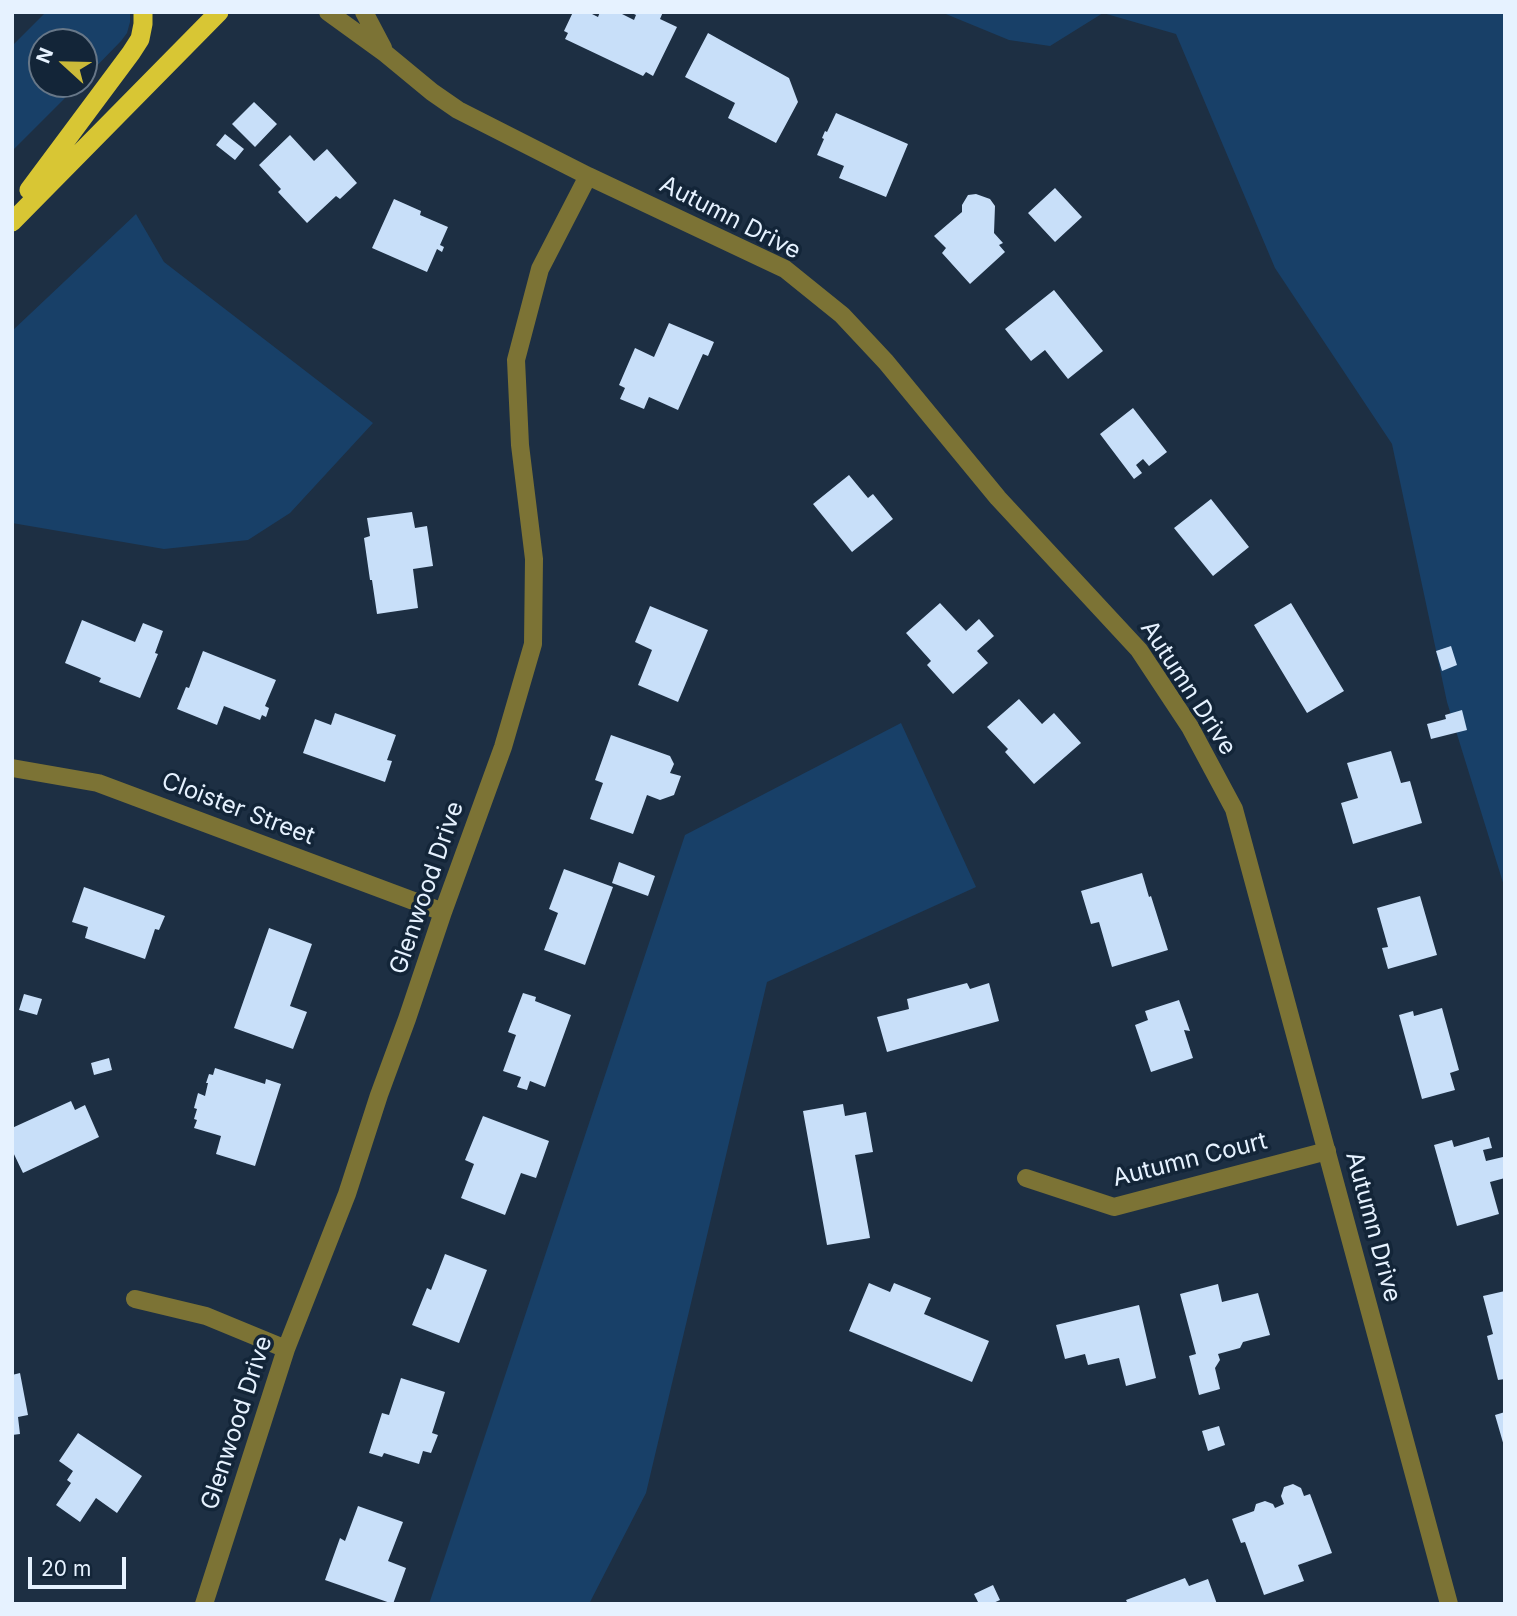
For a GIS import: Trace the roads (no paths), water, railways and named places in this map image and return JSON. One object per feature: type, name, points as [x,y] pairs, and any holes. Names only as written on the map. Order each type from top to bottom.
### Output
[{"type":"highway","points":[[12,214],[131,53],[139,39],[143,12]]},
{"type":"highway","points":[[12,222],[219,12]]},
{"type":"street","name":"Autumn Drive","points":[[328,12],[458,110],[588,176],[785,269],[842,315],[886,362],[998,498],[1139,650],[1190,727],[1234,809],[1449,1604]]},
{"type":"street","name":"Autumn Drive","points":[[363,12],[386,54]]},
{"type":"street","name":"Glenwood Drive","points":[[204,1604],[286,1349],[347,1194],[379,1095],[503,747],[533,644],[534,559],[520,445],[516,360],[540,269],[588,176]]},
{"type":"street","name":"Cloister Street","points":[[12,768],[98,783],[443,912]]},
{"type":"street","name":"Autumn Court","points":[[1026,1178],[1114,1207],[1327,1151]]},
{"type":"street","points":[[135,1299],[206,1316],[286,1349]]}]
